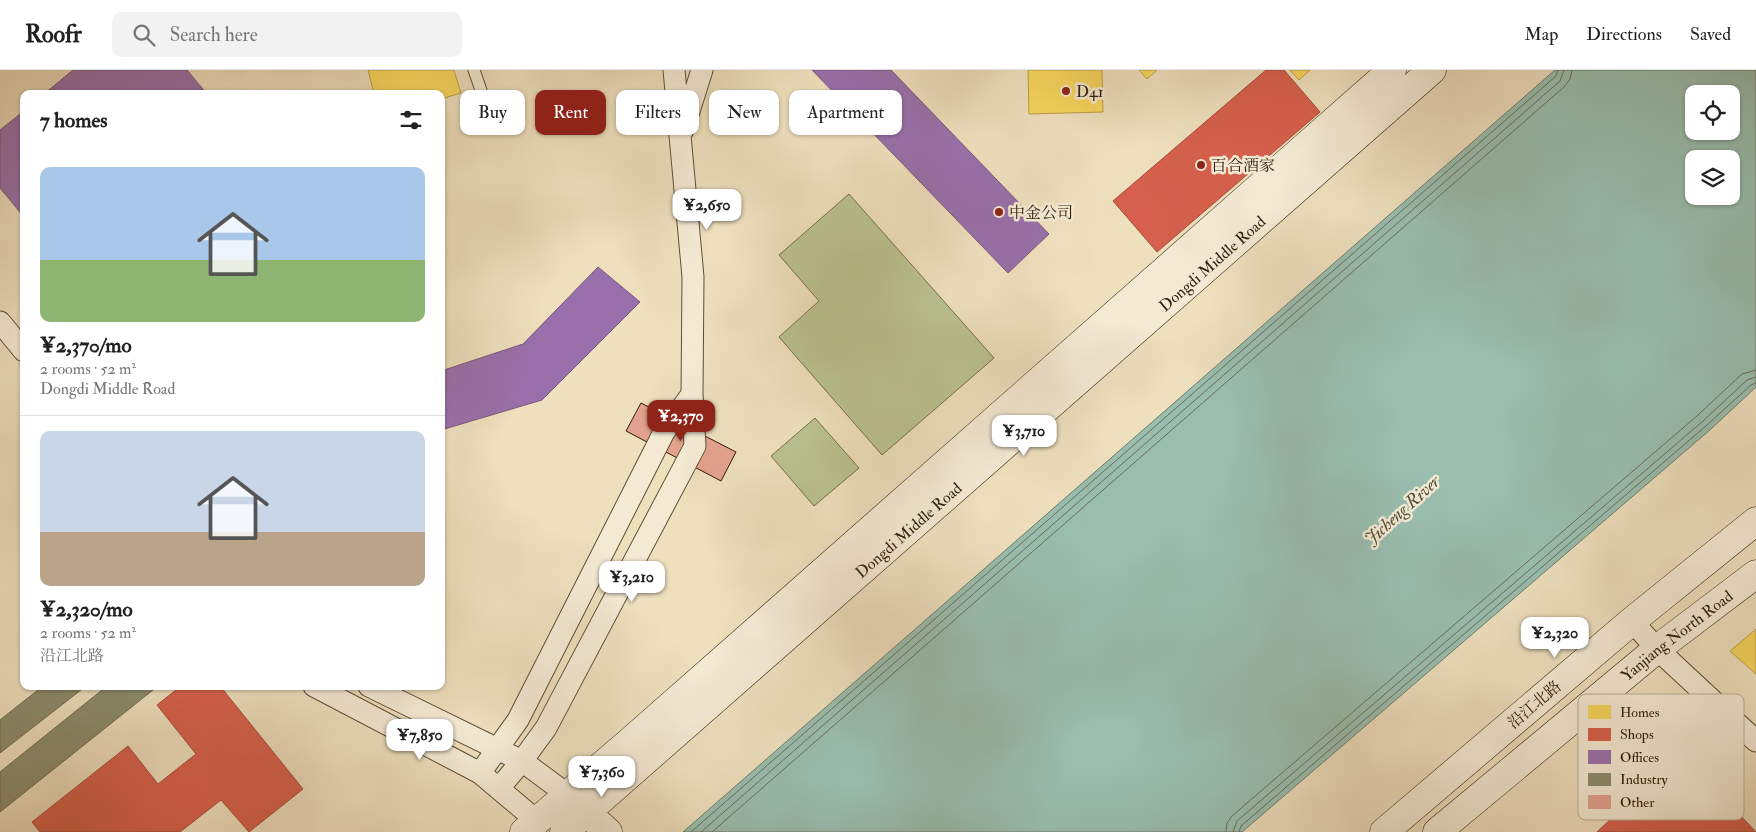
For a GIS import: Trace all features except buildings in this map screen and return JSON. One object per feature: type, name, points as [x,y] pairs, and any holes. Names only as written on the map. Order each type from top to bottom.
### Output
[{"type":"main road","name":"Dongdi Middle Road","points":[[578,804],[1392,70]]},
{"type":"main road","name":"Dongdi Middle Road","points":[[578,804],[1432,70]]},
{"type":"main road","name":"沿江北路","points":[[1384,832],[1632,621],[1756,521]]},
{"type":"main road","name":"Yanjiang North Road","points":[[1602,694],[1657,648],[1756,574]]},
{"type":"main road","name":"Yanjiang North Road","points":[[1437,832],[1578,714]]},
{"type":"main road","points":[[536,828],[578,804]]},
{"type":"main road","points":[[564,832],[578,804]]},
{"type":"main road","points":[[578,804],[608,832]]},
{"type":"street","points":[[499,788],[546,728],[695,446],[692,394],[693,277],[674,70]]},
{"type":"street","points":[[680,140],[702,70]]},
{"type":"street","points":[[0,322],[20,346]]},
{"type":"street","points":[[480,773],[518,720],[664,432],[692,394]]},
{"type":"street","points":[[1632,621],[1657,648],[1705,694]]},
{"type":"street","points":[[322,690],[480,773],[499,788],[536,828]]},
{"type":"street","points":[[377,690],[522,761],[578,804]]},
{"type":"street","points":[[1744,731],[1756,742]]},
{"type":"lane","points":[[474,70],[481,90]]},
{"type":"green space","points":[[849,194],[994,358],[882,455],[779,337],[819,301],[779,255]]},
{"type":"green space","points":[[815,418],[859,468],[814,506],[771,456]]},
{"type":"water","name":"Jicheng River","points":[[1555,70],[1756,70],[1756,387],[1711,429],[1242,832],[683,832]]},
{"type":"place","name":"D41","points":[[1066,91]]},
{"type":"place","name":"百合酒家","points":[[1201,165]]},
{"type":"place","name":"中金公司","points":[[999,212]]}]
